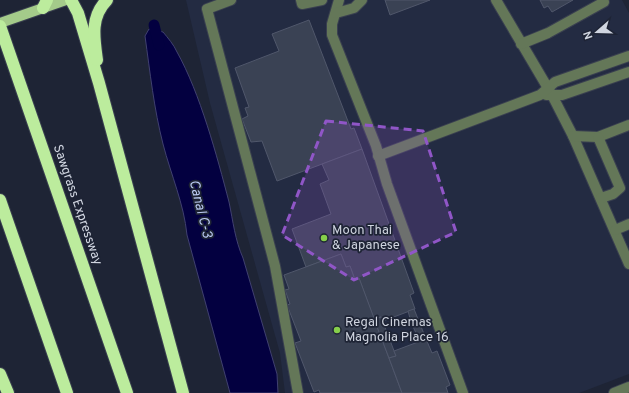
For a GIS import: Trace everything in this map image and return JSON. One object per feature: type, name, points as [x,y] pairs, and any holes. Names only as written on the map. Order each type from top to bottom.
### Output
[{"type":"highway","points":[[71,0],[78,13],[99,83],[183,393]]},
{"type":"highway","points":[[99,83],[94,26],[98,13],[107,0]]},
{"type":"highway","name":"Sawgrass Expressway","points":[[0,26],[127,393]]},
{"type":"highway","points":[[0,200],[67,393]]},
{"type":"highway","points":[[0,374],[8,393]]},
{"type":"main road","points":[[0,23],[45,4],[66,0]]},
{"type":"street","points":[[231,0],[207,9],[275,266],[298,393]]},
{"type":"street","points":[[301,0],[302,4],[322,0]]},
{"type":"street","points":[[339,0],[332,24],[332,35],[378,156],[389,191],[463,393]]},
{"type":"street","points":[[336,13],[354,8],[362,0]]},
{"type":"street","points":[[496,0],[547,93],[573,136],[629,264]]},
{"type":"street","points":[[521,44],[548,33],[604,2],[603,0]]},
{"type":"street","points":[[547,93],[555,82],[629,56]]},
{"type":"street","points":[[378,156],[547,93],[562,94],[629,72]]},
{"type":"street","points":[[573,136],[598,137],[629,125]]},
{"type":"street","points":[[598,137],[620,188],[613,194],[601,198]]},
{"type":"street","points":[[615,230],[629,224]]},
{"type":"street","points":[[614,393],[629,387]]},
{"type":"highlighted area","points":[[326,121],[423,131],[456,232],[354,280],[282,235]]},
{"type":"shaded area","points":[[186,0],[622,0],[629,13],[629,374],[579,393],[285,393],[280,353],[210,103]]},
{"type":"water","points":[[149,29],[163,32],[173,44],[193,86],[200,105],[229,202],[238,244],[277,374],[278,393],[230,393],[187,235],[180,201],[160,131],[152,90],[145,36]]},
{"type":"building","points":[[385,0],[430,0],[390,15]]},
{"type":"building","points":[[540,0],[573,0],[552,12],[548,6],[544,8]]},
{"type":"building","points":[[309,20],[351,129],[354,128],[362,149],[277,181],[262,141],[251,142],[242,119],[248,116],[245,108],[249,107],[235,68],[279,51],[272,34]]},
{"type":"building","points":[[362,149],[414,293],[410,295],[415,309],[383,321],[381,317],[374,319],[359,278],[355,280],[350,266],[346,267],[341,254],[306,267],[292,229],[331,214],[320,184],[329,180],[322,164]]},
{"type":"building","name":"Regal Cinemas Magnolia Place 16","points":[[341,254],[346,267],[350,266],[355,280],[359,278],[402,393],[320,393],[319,390],[314,392],[295,343],[301,341],[287,305],[290,304],[285,290],[289,289],[284,275]]},
{"type":"building","points":[[414,309],[426,339],[420,342],[408,311]]},
{"type":"building","points":[[381,317],[396,356],[389,358],[374,319]]},
{"type":"building","points":[[426,339],[432,353],[437,351],[450,385],[446,387],[448,393],[402,393],[389,358],[396,356],[394,351]]},
{"type":"waterway","name":"Canal C-3","points":[[154,25],[159,45]]},
{"type":"place","name":"Moon Thai & Japanese","points":[[324,238]]},
{"type":"place","name":"Regal Cinemas Magnolia Place 16","points":[[337,330]]}]
